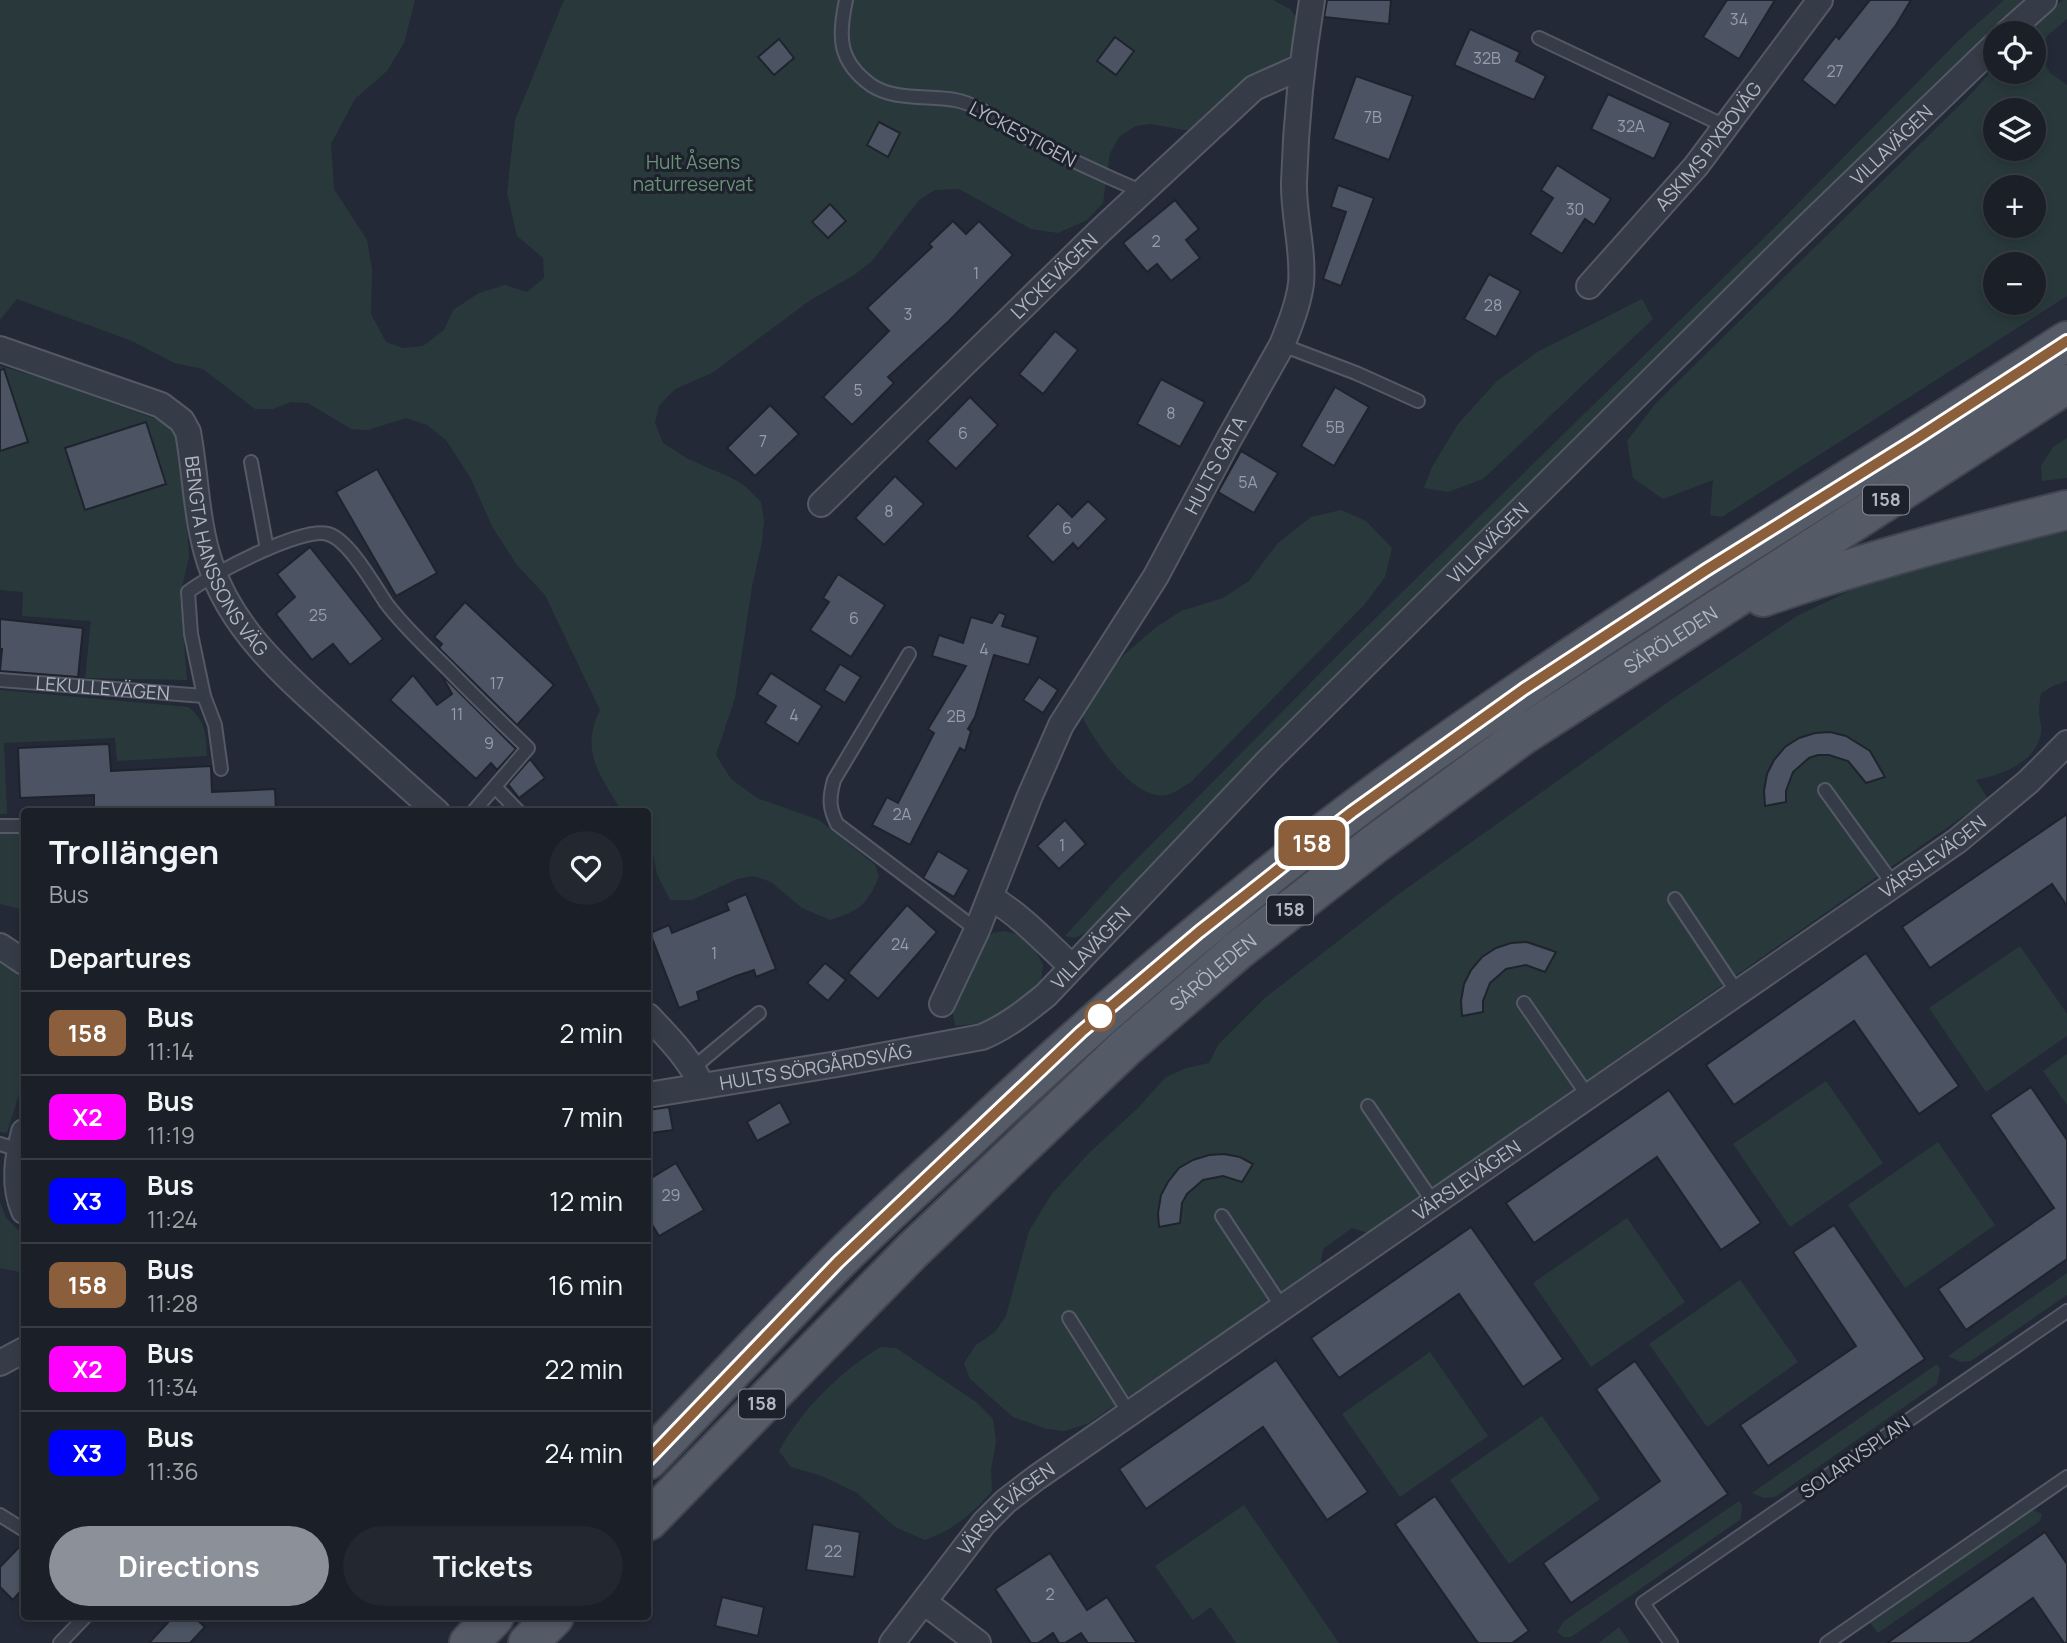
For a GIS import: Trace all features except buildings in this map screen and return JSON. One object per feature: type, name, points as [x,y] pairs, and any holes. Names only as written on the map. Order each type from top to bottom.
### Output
[{"type":"main road","name":"SÄRÖLEDEN","points":[[651,1457],[838,1262],[1081,1032],[1199,932],[1308,846],[1524,689],[2067,341]]},
{"type":"main road","name":"SÄRÖLEDEN","points":[[651,1518],[913,1250],[1126,1047],[1237,951],[1376,843],[1523,735],[2067,384]]},
{"type":"main road","name":"158","points":[[1705,617],[1828,574],[1940,541],[2067,510]]},
{"type":"main road","points":[[469,1643],[491,1620]]},
{"type":"main road","points":[[528,1643],[551,1620]]},
{"type":"street","name":"HULTS GATA","points":[[942,1004],[978,930],[1028,798],[1061,725],[1156,576],[1282,345],[1297,306],[1301,281],[1294,184],[1301,67],[1312,0]]},
{"type":"street","name":"ASKIMS PIXBOVÄG","points":[[1589,286],[1696,166],[1820,0]]},
{"type":"street","points":[[2020,21],[2044,0]]},
{"type":"street","name":"VILLAVÄGEN","points":[[982,1037],[1020,1016],[1046,995],[1278,752],[1983,57]]},
{"type":"street","name":"LYCKEVÄGEN","points":[[821,504],[1254,88],[1301,67]]},
{"type":"street","name":"BENGTA HANSSONS VÄG","points":[[0,349],[161,405],[182,421],[188,432],[203,533],[215,576],[250,636],[274,665],[433,808]]},
{"type":"street","name":"VÄRSLEVÄGEN","points":[[892,1643],[984,1523],[1006,1501],[1057,1462],[1992,814],[2067,743]]},
{"type":"street","points":[[991,898],[1031,928],[1072,967]]},
{"type":"street","points":[[0,946],[21,960]]},
{"type":"street","points":[[651,1023],[697,1077]]},
{"type":"street","name":"HULTS SÖRGÅRDSVÄG","points":[[651,1094],[697,1077],[837,1064],[982,1037]]},
{"type":"street","points":[[15,1142],[17,1190],[21,1202]]},
{"type":"street","points":[[0,1363],[21,1352]]},
{"type":"street","points":[[924,1602],[978,1643]]},
{"type":"lane","name":"LYCKESTIGEN","points":[[846,0],[840,26],[841,47],[851,65],[873,86],[896,93],[957,100],[1080,164],[1143,192]]},
{"type":"lane","points":[[1539,38],[1727,127]]},
{"type":"lane","points":[[1282,345],[1356,373],[1418,401]]},
{"type":"lane","points":[[251,462],[267,549]]},
{"type":"lane","points":[[221,769],[215,725],[204,695],[191,634],[188,592],[199,583],[267,549],[318,533],[330,535],[350,552],[391,609],[419,641],[528,748],[477,808]]},
{"type":"lane","points":[[909,653],[834,780],[829,798],[831,811],[837,824],[978,930]]},
{"type":"lane","name":"LEKULLEVÄGEN","points":[[0,680],[204,695]]},
{"type":"lane","points":[[495,787],[515,808]]},
{"type":"lane","points":[[1825,790],[1893,884]]},
{"type":"lane","points":[[0,826],[21,825]]},
{"type":"lane","points":[[1675,899],[1737,992]]},
{"type":"lane","points":[[1524,1003],[1588,1096]]},
{"type":"lane","points":[[697,1077],[759,1013]]},
{"type":"lane","points":[[1368,1106],[1433,1202]]},
{"type":"lane","points":[[1222,1216],[1282,1307]]},
{"type":"lane","name":"SOLARVSPLAN","points":[[1671,1643],[1643,1603],[2067,1311]]},
{"type":"lane","points":[[1069,1318],[1129,1413]]},
{"type":"lane","points":[[1827,1643],[2067,1477]]},
{"type":"lane","points":[[0,1515],[21,1529]]},
{"type":"lane","points":[[60,1643],[82,1620]]},
{"type":"green space","name":"Hult Åsens naturreservat","points":[[0,0],[415,0],[404,43],[387,71],[355,99],[331,144],[334,189],[367,240],[372,269],[371,314],[386,342],[403,348],[423,346],[444,330],[453,310],[479,293],[505,285],[527,292],[544,278],[543,258],[517,236],[507,193],[515,120],[564,0],[1273,0],[1290,9],[1295,16],[1297,28],[1290,60],[1207,131],[1151,124],[1136,126],[1120,136],[1110,153],[1103,203],[1087,220],[1058,233],[1031,229],[959,189],[935,190],[919,200],[872,261],[854,275],[809,301],[712,373],[675,389],[659,406],[655,423],[663,443],[688,459],[732,478],[745,486],[761,502],[764,520],[762,542],[752,587],[735,698],[716,755],[731,779],[757,798],[819,820],[875,865],[879,877],[866,901],[855,910],[830,920],[802,908],[771,882],[754,876],[737,879],[692,900],[670,900],[657,874],[651,845],[651,808],[620,808],[595,763],[592,739],[600,710],[545,595],[517,565],[493,528],[470,477],[446,440],[427,425],[406,418],[368,430],[351,429],[308,403],[291,402],[273,409],[255,409],[203,369],[174,363],[132,341],[17,299],[0,320]]},
{"type":"green space","points":[[2004,0],[2023,0],[2002,21],[1983,21],[1983,40],[1093,929],[1075,938],[1065,936],[1119,877],[1343,650],[1765,237],[1960,39]]},
{"type":"green space","points":[[2063,0],[2067,0],[2067,19],[2046,40],[2046,21],[2038,21]]},
{"type":"green space","points":[[2046,66],[2050,73],[2067,85],[2067,296],[2046,309],[2046,252],[1983,252],[1983,315],[2037,315],[1722,517],[1710,515],[1713,480],[1663,499],[1633,478],[1627,441],[1656,403],[1983,80],[1983,84],[2046,84]]},
{"type":"green space","points":[[1642,299],[1653,319],[1483,479],[1448,492],[1424,488],[1432,467],[1458,424],[1497,381],[1539,351]]},
{"type":"green space","points":[[0,366],[42,378],[164,422],[175,433],[181,450],[189,557],[180,596],[187,680],[85,678],[91,621],[22,616],[23,592],[0,590]]},
{"type":"green space","points":[[2067,438],[2067,478],[2042,481],[2041,466],[2053,447]]},
{"type":"green space","points":[[1341,510],[1366,521],[1392,548],[1385,577],[1365,604],[1191,782],[1167,795],[1154,795],[1141,789],[1115,766],[1080,712],[1093,687],[1155,628],[1181,611],[1223,598],[1249,581],[1278,543],[1311,517]]},
{"type":"green space","points":[[2067,532],[2067,681],[2041,693],[2041,733],[2038,743],[2025,760],[2006,771],[1976,780],[1988,799],[1368,1233],[1352,1228],[1323,1249],[1320,1269],[1087,1424],[1064,1431],[1047,1429],[1013,1417],[970,1379],[964,1363],[976,1345],[995,1332],[1006,1316],[1029,1231],[1051,1195],[1165,1078],[1186,1068],[1209,1063],[1218,1045],[1266,997],[1396,896],[1671,700],[1797,616],[1866,583],[1958,552]]},
{"type":"green space","points":[[0,690],[188,707],[204,728],[207,756],[117,761],[115,738],[4,743],[7,814],[0,814]]},
{"type":"green space","points":[[0,832],[21,832],[21,909],[0,904]]},
{"type":"green space","points":[[1005,931],[1021,935],[1033,946],[1043,965],[1041,983],[1012,1013],[997,1021],[955,1026],[953,1013],[957,994],[985,940],[993,933]]},
{"type":"green space","points":[[2020,946],[2067,1014],[2067,1036],[1986,1092],[1929,1008]]},
{"type":"green space","points":[[0,961],[21,976],[21,1088],[7,1133],[0,1132]]},
{"type":"green space","points":[[2067,1054],[2067,1105],[2043,1071]]},
{"type":"green space","points":[[1826,1081],[1883,1163],[1790,1227],[1733,1144]]},
{"type":"green space","points":[[1938,1142],[1995,1225],[1905,1288],[1848,1205]]},
{"type":"green space","points":[[0,1202],[6,1218],[21,1232],[21,1272],[0,1268]]},
{"type":"green space","points":[[1627,1218],[1685,1302],[1591,1367],[1533,1283]]},
{"type":"green space","points":[[2067,1273],[2067,1295],[1971,1361],[1961,1362],[1948,1356]]},
{"type":"green space","points":[[1740,1280],[1798,1362],[1707,1427],[1649,1344]]},
{"type":"green space","points":[[881,1347],[896,1348],[976,1402],[993,1419],[996,1442],[991,1469],[992,1491],[962,1520],[925,1540],[895,1527],[857,1493],[822,1476],[791,1467],[779,1451],[799,1421],[823,1393],[851,1367]]},
{"type":"green space","points":[[1430,1352],[1488,1436],[1400,1497],[1342,1414]]},
{"type":"green space","points":[[1937,1364],[1940,1370],[1937,1384],[1775,1497],[1764,1498],[1752,1493]]},
{"type":"green space","points":[[1542,1416],[1600,1499],[1509,1564],[1450,1480]]},
{"type":"green space","points":[[1739,1501],[1742,1505],[1741,1519],[1571,1637],[1564,1637],[1557,1632],[1564,1621]]},
{"type":"green space","points":[[1244,1505],[1339,1643],[1236,1643],[1211,1607],[1193,1620],[1155,1566]]},
{"type":"green space","points":[[2031,1509],[2042,1514],[2040,1521],[1878,1633],[1868,1620],[1977,1544],[1998,1534]]},
{"type":"green space","points":[[1619,1627],[1630,1643],[1599,1643]]},
{"type":"bus line","name":"158","points":[[651,1457],[838,1262],[1081,1032],[1199,932],[1308,846],[1524,689],[2067,341]]}]
